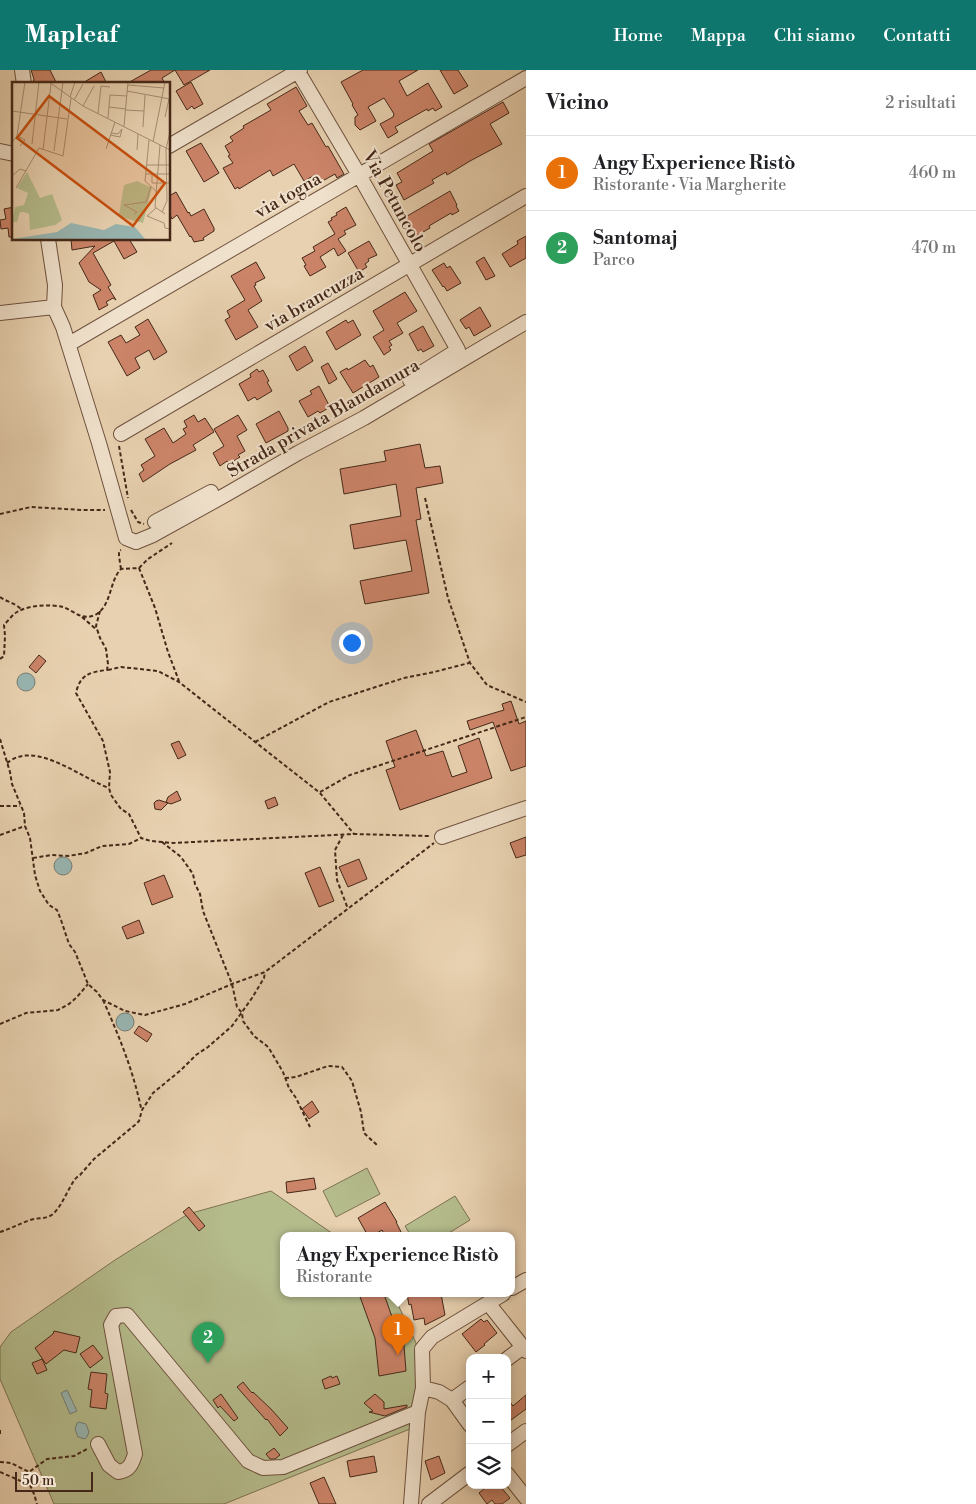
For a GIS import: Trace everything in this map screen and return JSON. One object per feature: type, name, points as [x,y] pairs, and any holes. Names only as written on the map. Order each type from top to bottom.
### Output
[{"type":"street","points":[[170,145],[298,70]]},
{"type":"street","name":"Via Petuncolo","points":[[298,70],[458,350],[362,414]]},
{"type":"street","name":"via togna","points":[[69,344],[526,78]]},
{"type":"street","name":"via brancuzza","points":[[121,434],[526,196]]},
{"type":"street","points":[[48,240],[55,285],[54,307],[69,344],[99,443],[124,509],[126,538],[136,542]]},
{"type":"street","points":[[0,313],[54,307]]},
{"type":"street","name":"Strada privata Blandamura","points":[[136,542],[153,535],[227,494],[297,450],[526,322]]},
{"type":"street","points":[[155,522],[297,450]]},
{"type":"street","points":[[442,837],[526,808]]},
{"type":"street","points":[[515,1286],[526,1280]]},
{"type":"street","points":[[411,1504],[418,1412],[423,1388],[422,1349],[432,1337],[498,1297]]},
{"type":"street","points":[[488,1303],[525,1349],[511,1357]]},
{"type":"street","points":[[98,1444],[109,1465],[118,1472],[125,1471],[132,1464],[135,1454],[111,1325],[116,1316],[127,1315],[248,1461],[263,1468],[284,1468],[418,1412]]},
{"type":"street","points":[[423,1388],[439,1392],[452,1400],[466,1419]]},
{"type":"street","points":[[452,1400],[466,1390]]},
{"type":"street","points":[[508,1444],[526,1431]]},
{"type":"street","points":[[429,1504],[466,1477]]},
{"type":"street","points":[[511,1479],[526,1498]]},
{"type":"path","points":[[121,434],[118,442],[128,499]]},
{"type":"path","points":[[425,498],[448,598],[470,662],[487,685],[526,702]]},
{"type":"path","points":[[0,514],[31,507],[82,510],[124,509],[138,522],[148,526],[155,522]]},
{"type":"path","points":[[107,670],[106,650],[96,626],[100,611],[121,569],[119,551],[136,542]]},
{"type":"path","points":[[121,569],[139,568],[148,559],[172,543]]},
{"type":"path","points":[[139,568],[155,608],[179,682]]},
{"type":"path","points":[[0,597],[16,604],[22,610]]},
{"type":"path","points":[[0,659],[4,656],[4,626],[13,616],[31,607],[51,606],[63,608],[82,617],[98,631]]},
{"type":"path","points":[[82,617],[92,616],[100,611]]},
{"type":"path","points":[[255,742],[329,702],[404,678],[470,662]]},
{"type":"path","points":[[141,838],[130,814],[121,808],[111,795],[109,788],[110,772],[103,741],[76,693],[78,682],[96,671],[121,667],[158,671],[179,682],[320,793],[354,834]]},
{"type":"path","points":[[320,793],[350,775],[526,717]]},
{"type":"path","points":[[0,739],[12,784],[24,813],[25,826],[30,838],[34,875],[40,891],[49,905],[57,910],[88,984],[103,1000],[118,1032],[135,1079],[142,1110]]},
{"type":"path","points":[[7,762],[18,757],[34,756],[52,760],[109,788]]},
{"type":"path","points":[[0,806],[21,806]]},
{"type":"path","points":[[0,835],[25,826]]},
{"type":"path","points":[[33,858],[86,853],[102,846],[129,844],[141,838],[173,843],[354,834],[442,837]]},
{"type":"path","points":[[343,835],[335,850],[337,880],[348,910]]},
{"type":"path","points":[[103,1000],[125,1011],[145,1015],[185,1004],[265,972],[442,837]]},
{"type":"path","points":[[162,842],[181,857],[193,874],[200,894],[203,911],[232,984],[237,1007],[242,1013],[243,1021],[254,1036],[267,1046],[310,1127]]},
{"type":"path","points":[[0,1232],[37,1218],[52,1215],[76,1178],[94,1159],[107,1150],[139,1121],[142,1110],[153,1094],[196,1055],[232,1026],[259,986],[265,972]]},
{"type":"path","points":[[0,1024],[26,1013],[58,1010],[69,1004],[88,984]]},
{"type":"path","points":[[285,1078],[296,1077],[328,1066],[342,1067],[352,1081],[361,1112],[364,1133],[378,1146]]},
{"type":"path","points":[[0,1462],[12,1464],[29,1472],[47,1459],[74,1456],[98,1444]]},
{"type":"path","points":[[0,1472],[30,1486],[37,1504]]},
{"type":"green space","points":[[367,1168],[380,1194],[336,1217],[323,1191]]},
{"type":"green space","points":[[271,1191],[330,1232],[280,1232],[280,1297],[394,1297],[416,1343],[417,1396],[410,1429],[224,1504],[54,1504],[0,1379],[0,1347],[11,1332],[115,1260],[188,1214]]},
{"type":"green space","points":[[455,1196],[470,1220],[450,1232],[409,1232],[405,1226]]},
{"type":"water","points":[[26,673],[32,676],[35,682],[32,688],[26,691],[20,688],[17,682],[20,676]]},
{"type":"water","points":[[63,857],[69,860],[72,866],[69,872],[63,875],[57,872],[54,866],[57,860]]},
{"type":"water","points":[[125,1013],[131,1016],[134,1022],[131,1028],[125,1031],[119,1028],[116,1022],[119,1016]]},
{"type":"water","points":[[67,1390],[77,1411],[70,1414],[61,1393]]},
{"type":"water","points":[[79,1422],[86,1424],[89,1432],[85,1439],[78,1437],[75,1429]]},
{"type":"building","points":[[31,70],[50,70],[56,82],[33,82]]},
{"type":"building","points":[[151,70],[175,70],[162,78],[164,82],[130,82]]},
{"type":"building","points":[[175,70],[210,70],[184,85]]},
{"type":"building","points":[[363,70],[418,70],[399,81],[407,96],[428,83],[442,107],[435,111],[433,108],[428,111],[427,109],[395,127],[398,132],[388,138],[380,124],[393,117],[394,114],[384,98],[368,107],[376,121],[360,130],[355,125],[355,117],[358,115],[341,82]]},
{"type":"building","points":[[440,70],[458,70],[468,86],[454,94]]},
{"type":"building","points":[[101,72],[106,82],[84,82]]},
{"type":"building","points":[[191,82],[203,104],[194,109],[192,106],[187,110],[176,91]]},
{"type":"building","points":[[296,87],[307,106],[299,111],[308,125],[312,123],[344,174],[337,178],[335,174],[319,183],[315,175],[304,181],[294,164],[273,176],[270,170],[239,189],[238,187],[235,189],[223,168],[233,163],[228,156],[230,155],[225,146],[233,141],[230,137],[244,128],[243,126],[271,110],[267,104]]},
{"type":"building","points":[[503,102],[509,113],[490,124],[502,144],[447,175],[446,172],[432,180],[434,183],[404,200],[396,185],[402,182],[397,173],[433,151],[429,144]]},
{"type":"building","points":[[201,143],[219,173],[204,182],[186,151]]},
{"type":"building","points":[[450,191],[459,211],[452,215],[451,213],[413,238],[402,219]]},
{"type":"building","points":[[176,192],[191,216],[204,209],[214,231],[203,238],[204,240],[194,242],[177,215],[172,219],[170,215],[170,195]]},
{"type":"building","points":[[12,207],[12,237],[9,237],[8,228],[1,229],[0,220],[6,219],[4,209]]},
{"type":"building","points":[[346,207],[356,225],[344,231],[346,234],[338,239],[346,251],[338,256],[334,248],[320,257],[326,267],[310,276],[302,258],[315,251],[313,247],[335,234],[328,222],[337,215],[336,213]]},
{"type":"building","points":[[526,236],[526,258],[510,267],[502,254],[518,244],[517,241]]},
{"type":"building","points":[[71,240],[130,240],[137,252],[124,259],[114,241],[93,253],[111,285],[108,287],[116,300],[113,298],[106,302],[108,305],[99,310],[93,295],[101,290],[89,282],[79,263],[95,246],[72,250]]},
{"type":"building","points":[[369,241],[377,255],[368,259],[369,261],[365,264],[367,267],[359,272],[348,253]]},
{"type":"building","points":[[484,257],[495,276],[486,280],[476,262]]},
{"type":"building","points":[[256,262],[265,278],[255,283],[256,285],[254,286],[262,301],[248,310],[258,327],[236,340],[225,320],[230,317],[227,311],[245,300],[231,276]]},
{"type":"building","points":[[444,263],[447,268],[450,266],[461,283],[447,291],[432,270]]},
{"type":"building","points":[[405,292],[417,311],[397,323],[403,333],[389,341],[392,345],[389,347],[391,350],[384,355],[373,337],[384,330],[373,311]]},
{"type":"building","points":[[480,307],[491,326],[474,336],[469,327],[466,329],[460,320]]},
{"type":"building","points":[[148,319],[167,352],[154,360],[149,350],[135,358],[140,368],[127,376],[108,342],[121,335],[126,343],[140,335],[135,327]]},
{"type":"building","points":[[346,320],[348,323],[353,320],[361,335],[336,350],[326,332]]},
{"type":"building","points":[[423,326],[434,346],[423,352],[421,349],[418,351],[409,334]]},
{"type":"building","points":[[305,346],[313,361],[297,371],[289,356]]},
{"type":"building","points":[[365,360],[370,367],[373,365],[379,377],[353,393],[340,372],[347,368],[348,370]]},
{"type":"building","points":[[328,363],[337,379],[329,384],[321,367]]},
{"type":"building","points":[[257,369],[259,372],[263,370],[272,391],[257,400],[255,397],[248,401],[239,384],[251,377],[250,374]]},
{"type":"building","points":[[319,386],[330,407],[308,417],[299,401],[312,394],[310,391]]},
{"type":"building","points":[[279,411],[288,431],[266,443],[256,424]]},
{"type":"building","points":[[194,415],[198,422],[205,418],[214,432],[193,445],[196,450],[143,482],[139,474],[144,470],[141,465],[155,456],[145,439],[164,428],[173,443],[186,434],[183,429],[187,427],[184,421]]},
{"type":"building","points":[[238,415],[247,430],[237,436],[245,451],[238,455],[240,457],[229,464],[227,461],[220,466],[213,453],[224,446],[214,429]]},
{"type":"building","points":[[420,444],[425,468],[440,466],[443,483],[416,488],[421,519],[416,520],[429,593],[365,604],[360,581],[412,571],[406,540],[354,549],[350,525],[401,516],[396,484],[344,494],[340,469],[386,461],[384,451]]},
{"type":"building","points":[[39,655],[46,661],[36,673],[29,667]]},
{"type":"building","points":[[511,701],[519,724],[526,721],[526,766],[511,771],[493,722],[470,730],[467,721],[504,710],[502,704]]},
{"type":"building","points":[[416,730],[426,756],[443,751],[452,777],[467,772],[458,746],[479,738],[492,778],[400,810],[386,770],[395,767],[386,741]]},
{"type":"building","points":[[179,741],[186,755],[178,759],[171,744]]},
{"type":"building","points":[[177,791],[181,800],[171,804],[166,802],[168,797]]},
{"type":"building","points":[[275,797],[278,805],[268,809],[265,801]]},
{"type":"building","points":[[156,801],[168,803],[161,810],[155,809],[154,803]]},
{"type":"building","points":[[526,837],[526,855],[516,858],[510,843]]},
{"type":"building","points":[[359,859],[367,879],[348,887],[339,867]]},
{"type":"building","points":[[320,867],[334,901],[319,907],[305,873]]},
{"type":"building","points":[[164,875],[173,897],[152,905],[144,883]]},
{"type":"building","points":[[139,920],[144,933],[127,939],[122,927]]},
{"type":"building","points":[[139,1026],[152,1034],[147,1042],[134,1033]]},
{"type":"building","points":[[312,1101],[319,1112],[309,1119],[302,1109]]},
{"type":"building","points":[[314,1178],[316,1189],[287,1193],[286,1182]]},
{"type":"building","points":[[385,1202],[401,1232],[383,1232],[382,1230],[379,1232],[366,1232],[358,1218]]},
{"type":"building","points":[[189,1207],[205,1226],[199,1231],[183,1212]]},
{"type":"building","points":[[360,1297],[385,1297],[398,1334],[403,1333],[406,1371],[379,1376],[375,1338]]},
{"type":"building","points":[[408,1297],[442,1297],[445,1315],[425,1325],[424,1318],[414,1320],[411,1304],[409,1305]]},
{"type":"building","points":[[481,1319],[484,1322],[487,1320],[497,1333],[476,1352],[462,1334]]},
{"type":"building","points":[[54,1331],[80,1337],[76,1353],[64,1350],[46,1364],[35,1348],[53,1334]]},
{"type":"building","points":[[93,1345],[103,1358],[90,1368],[80,1354]]},
{"type":"building","points":[[42,1359],[47,1370],[37,1374],[32,1363]]},
{"type":"building","points":[[91,1372],[107,1374],[105,1393],[108,1394],[106,1409],[90,1407],[92,1390],[88,1389]]},
{"type":"building","points":[[331,1376],[332,1378],[337,1376],[340,1384],[325,1389],[322,1380]]},
{"type":"building","points":[[243,1382],[288,1428],[280,1436],[237,1387]]},
{"type":"building","points":[[221,1394],[238,1418],[234,1421],[220,1406],[218,1408],[213,1400]]},
{"type":"building","points":[[375,1394],[384,1402],[384,1409],[407,1405],[407,1407],[385,1416],[369,1412],[373,1411],[364,1403]]},
{"type":"building","points":[[526,1395],[526,1409],[511,1420],[511,1403],[513,1406]]},
{"type":"building","points":[[274,1448],[280,1455],[275,1459],[270,1459],[266,1454]]},
{"type":"building","points":[[374,1456],[377,1472],[350,1477],[347,1461]]},
{"type":"building","points":[[439,1456],[445,1473],[431,1480],[425,1461]]},
{"type":"building","points":[[324,1477],[336,1504],[319,1504],[310,1483]]},
{"type":"building","points":[[484,1489],[502,1489],[510,1498],[502,1504],[495,1504],[492,1500],[487,1504],[479,1493]]},
{"type":"place","name":"Angy Experience Ristò","points":[[398,1355]]},
{"type":"place","name":"Santomaj","points":[[208,1363]]}]
